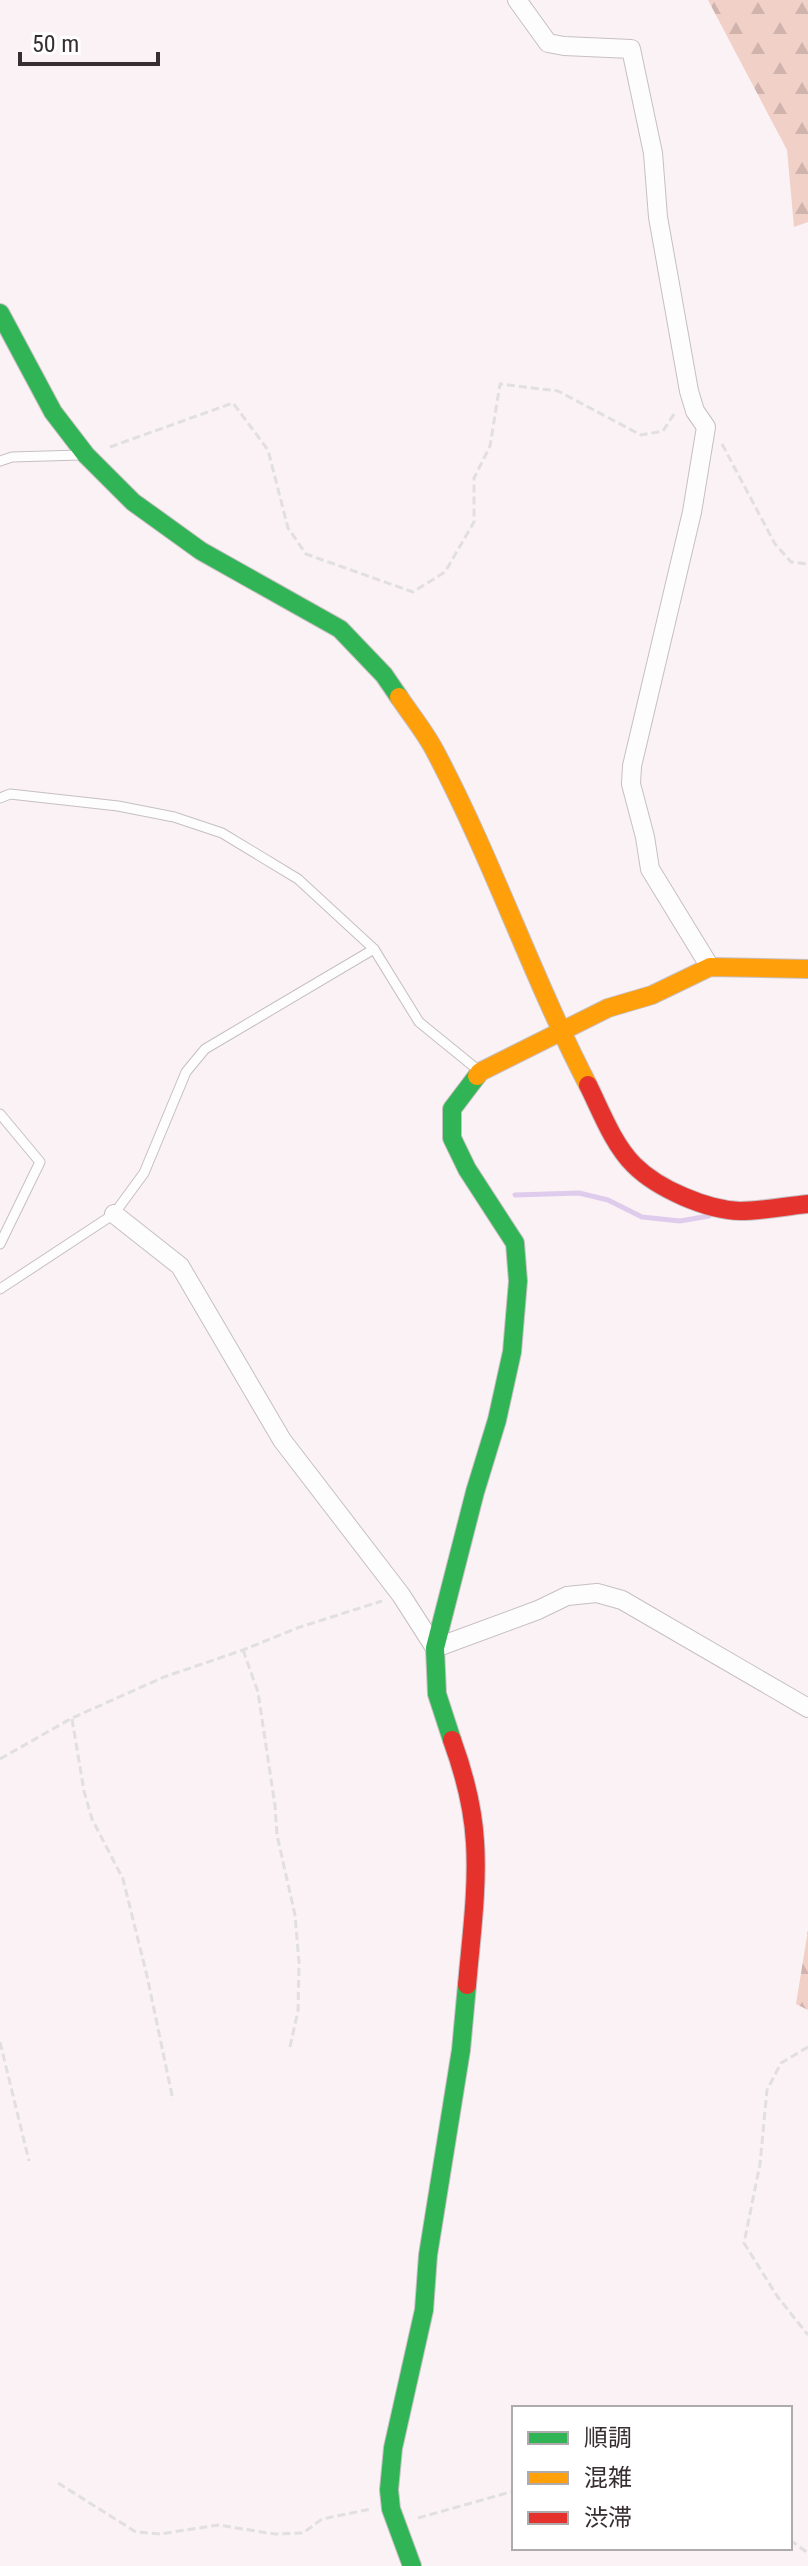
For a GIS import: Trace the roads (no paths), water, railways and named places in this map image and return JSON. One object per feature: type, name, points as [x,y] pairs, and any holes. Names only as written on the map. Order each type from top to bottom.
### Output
[{"type":"street","points":[[517,0],[548,43],[631,49],[653,153],[658,217],[689,391],[695,411],[706,427],[692,512],[632,766],[631,784],[650,869],[710,967]]},
{"type":"street","points":[[0,313],[53,412],[86,455],[133,502],[201,551],[340,629],[384,675],[435,750],[494,874],[560,1031],[615,1138],[634,1165],[663,1187],[698,1202],[739,1211],[808,1204]]},
{"type":"street","points":[[412,2566],[394,2517],[389,2490],[393,2448],[424,2310],[428,2255],[461,2050],[473,1912],[475,1842],[465,1777],[437,1694],[435,1648],[497,1420],[514,1337],[518,1281],[515,1243],[467,1169],[452,1138],[452,1109],[480,1072],[608,1008],[652,995],[710,967],[808,969]]},
{"type":"street","points":[[114,1214],[180,1266],[282,1440],[401,1595],[435,1648]]},
{"type":"street","points":[[435,1648],[567,1596],[597,1593],[622,1600],[808,1708]]},
{"type":"lane","points":[[0,461],[12,457],[86,455]]},
{"type":"lane","points":[[0,798],[10,794],[118,806],[174,817],[222,833],[298,879],[374,949],[419,1022],[480,1072]]},
{"type":"lane","points":[[0,1289],[114,1214],[144,1173],[186,1072],[205,1049],[374,949]]},
{"type":"lane","points":[[0,1114],[40,1162],[0,1244]]},
{"type":"waterway","points":[[515,1195],[579,1193],[608,1200],[642,1217],[680,1221],[709,1216]]}]
